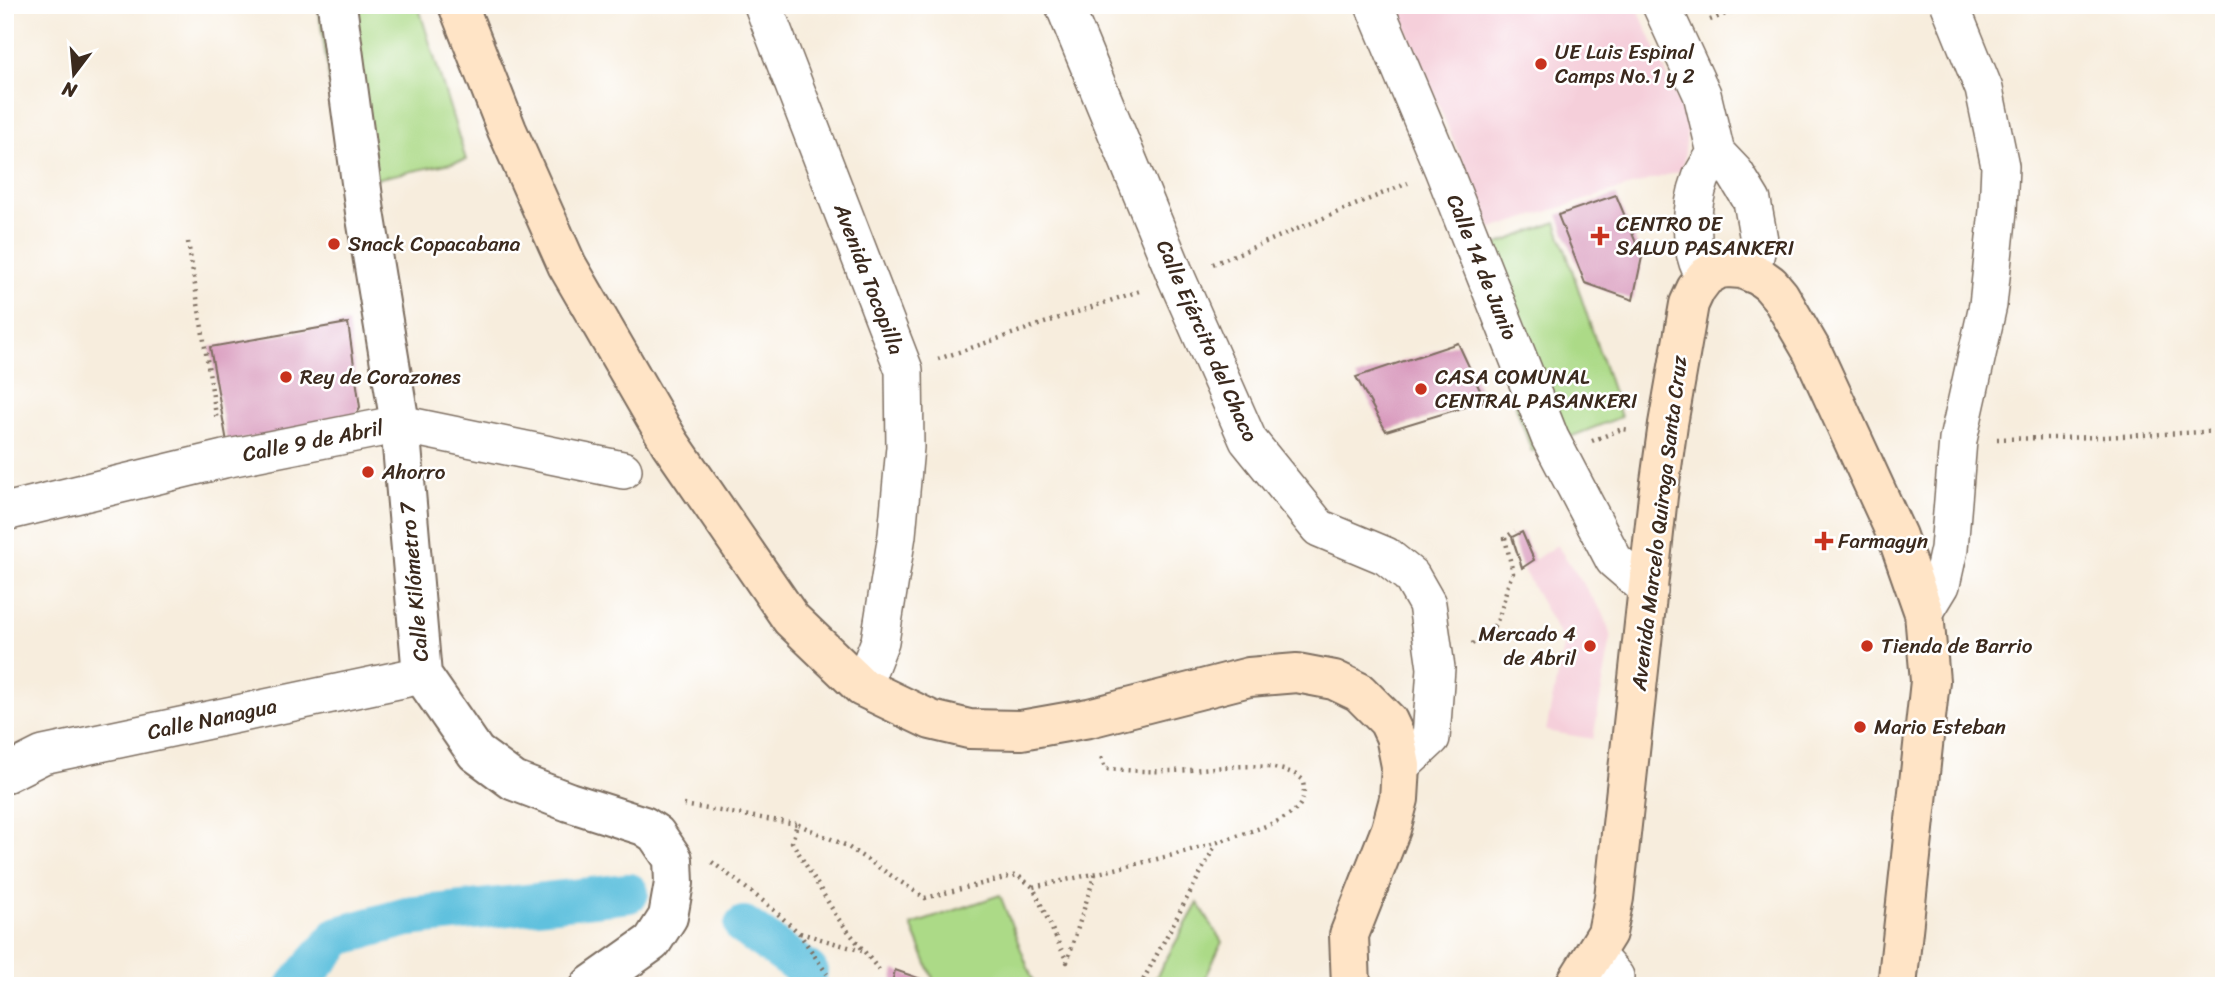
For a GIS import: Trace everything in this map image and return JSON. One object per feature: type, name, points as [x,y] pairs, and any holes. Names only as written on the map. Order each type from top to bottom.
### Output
[{"type":"main road","points":[[458,5],[507,130],[567,265],[670,443],[791,619],[862,687],[931,720],[969,729],[1021,730],[1089,718],[1249,677],[1297,673],[1334,680],[1359,692],[1388,721],[1395,736],[1401,766],[1399,799],[1391,829],[1349,935],[1351,986]]},
{"type":"main road","points":[[1705,277],[1719,269],[1728,268],[1751,272],[1770,284],[1780,296],[1812,352],[1897,536],[1924,613],[1930,681],[1897,986]]},
{"type":"main road","name":"Avenida Marcelo Quiroga Santa Cruz","points":[[1574,986],[1604,970],[1668,424],[1689,304],[1705,277]]},
{"type":"street","name":"Calle Kilómetro 7","points":[[337,5],[365,212],[400,424],[422,676],[476,753],[514,781],[644,827],[656,834],[673,859]]},
{"type":"street","name":"Avenida Tocopilla","points":[[763,5],[904,370],[905,447],[897,535],[880,641],[862,687]]},
{"type":"street","name":"Calle Ejército del Chaco","points":[[1064,5],[1177,279],[1248,440],[1319,528],[1386,556],[1410,576],[1427,604],[1436,668],[1431,738],[1401,766]]},
{"type":"street","name":"Calle 14 de Junio","points":[[1374,5],[1443,169],[1550,438],[1614,560],[1649,590]]},
{"type":"street","points":[[1661,5],[1702,94],[1716,153],[1735,173],[1752,201],[1759,240],[1751,272]]},
{"type":"street","points":[[1924,613],[1941,585],[1949,549],[1958,440],[1987,305],[1998,211],[2000,166],[1984,89],[1950,5]]},
{"type":"street","points":[[1705,277],[1694,251],[1694,211],[1701,178],[1716,153]]},
{"type":"street","name":"Calle 9 de Abril","points":[[5,512],[224,459],[400,424],[623,470]]},
{"type":"street","name":"Calle Nanagua","points":[[5,774],[43,755],[422,676]]},
{"type":"street","points":[[590,986],[652,942],[668,917],[674,883],[673,859]]},
{"type":"path","points":[[188,242],[224,459]]},
{"type":"path","points":[[1958,440],[2224,431]]},
{"type":"path","points":[[1436,668],[1485,636],[1497,622],[1506,587],[1513,573],[1505,538],[1514,531]]},
{"type":"path","points":[[1033,887],[1217,843],[1294,812],[1303,799],[1305,788],[1302,779],[1286,769],[1105,769],[1089,718]]},
{"type":"path","points":[[879,970],[837,916],[792,842],[797,824],[845,845],[925,898],[1017,875],[1033,887],[1067,962],[1095,874]]},
{"type":"path","points":[[1140,986],[1217,843]]},
{"type":"path","points":[[673,859],[690,846],[767,904],[799,933],[827,974]]},
{"type":"path","points":[[799,933],[864,951]]},
{"type":"shaded area","name":"UE Luis Espinal Camps No.1 y 2","points":[[1396,5],[1636,5],[1688,123],[1683,170],[1491,229]]},
{"type":"shaded area","name":"Mercado 4 de Abril","points":[[1557,545],[1604,615],[1611,638],[1593,739],[1546,731],[1563,647],[1560,636],[1522,568]]},
{"type":"green space","points":[[318,5],[418,5],[466,160],[345,185]]},
{"type":"green space","points":[[1556,222],[1621,417],[1532,452],[1464,257]]},
{"type":"green space","points":[[1000,895],[1035,986],[936,986],[911,925]]},
{"type":"green space","points":[[1198,903],[1222,942],[1202,986],[1151,986]]},
{"type":"building","name":"CENTRO DE SALUD PASANKERI","points":[[1616,195],[1642,257],[1633,300],[1585,283],[1558,215]]},
{"type":"building","name":"Rey de Corazones","points":[[348,323],[360,407],[352,422],[227,442],[210,347]]},
{"type":"building","name":"CASA COMUNAL CENTRAL PASANKERI","points":[[1458,343],[1485,401],[1386,431],[1356,377]]},
{"type":"building","points":[[1522,532],[1534,560],[1522,568],[1512,537]]},
{"type":"building","points":[[895,970],[927,981],[930,986],[892,983]]},
{"type":"waterway","points":[[296,986],[339,936],[407,917],[629,893]]},
{"type":"waterway","points":[[744,926],[808,971]]},
{"type":"place","name":"UE Luis Espinal Camps No.1 y 2","points":[[1541,64]]},
{"type":"place","name":"CENTRO DE SALUD PASANKERI","points":[[1600,236]]},
{"type":"place","name":"Snack Copacabana","points":[[334,244]]},
{"type":"place","name":"Rey de Corazones","points":[[286,377]]},
{"type":"place","name":"CASA COMUNAL CENTRAL PASANKERI","points":[[1421,389]]},
{"type":"place","name":"Ahorro","points":[[368,472]]},
{"type":"place","name":"Farmagyn","points":[[1824,541]]},
{"type":"place","name":"Mercado 4 de Abril","points":[[1590,646]]},
{"type":"place","name":"Tienda de Barrio","points":[[1867,646]]},
{"type":"place","name":"Mario Esteban","points":[[1860,727]]}]
